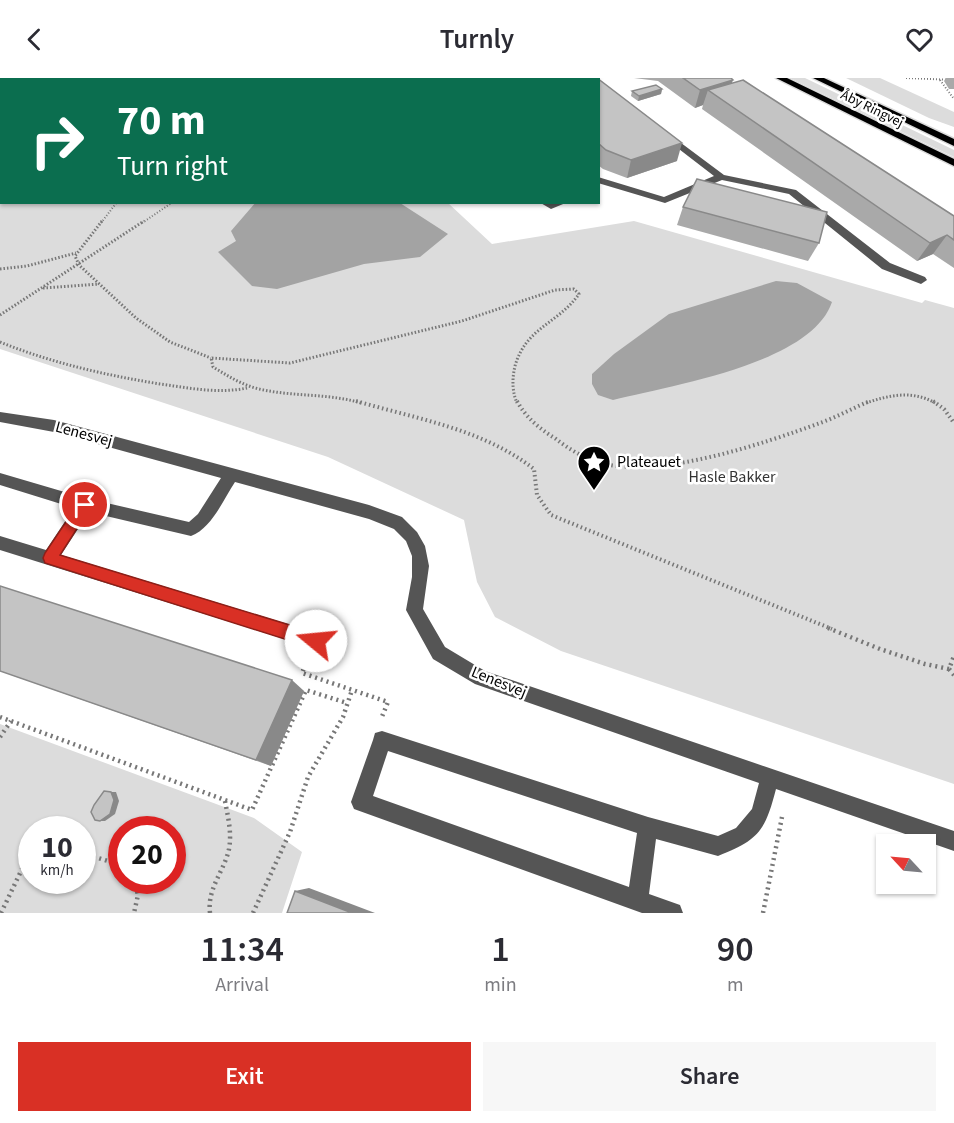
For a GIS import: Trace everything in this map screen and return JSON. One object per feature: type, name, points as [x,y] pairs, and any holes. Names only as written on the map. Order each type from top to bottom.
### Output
[{"type":"main road","name":"Åby Ringvej","points":[[780,78],[954,163]]},
{"type":"main road","name":"Åby Ringvej","points":[[816,78],[954,143]]},
{"type":"street","points":[[655,126],[721,177],[792,192],[886,266],[921,280]]},
{"type":"street","points":[[600,182],[665,200],[721,177]]},
{"type":"street","name":"Lenesvej","points":[[0,417],[54,426],[369,512],[403,525],[418,548],[423,571],[414,610],[439,652],[481,678],[954,841]]},
{"type":"street","points":[[0,479],[85,505],[190,529],[203,519],[231,475]]},
{"type":"street","points":[[50,558],[85,505]]},
{"type":"street","points":[[0,543],[320,642]]},
{"type":"street","points":[[672,913],[361,802],[382,740],[648,827],[718,846],[743,835],[760,814],[770,777]]},
{"type":"street","points":[[639,901],[648,827]]},
{"type":"path","points":[[906,78],[954,80]]},
{"type":"path","points":[[940,79],[954,99]]},
{"type":"path","points":[[115,204],[75,256],[79,265],[136,318],[170,342],[211,358],[290,363],[462,321],[555,290],[574,289],[579,294],[575,303],[530,336],[522,348],[513,373],[513,397],[532,422],[560,444],[605,464],[641,467],[660,465],[749,446],[821,422],[876,399],[898,394],[932,400],[950,415],[954,423]]},
{"type":"path","points":[[0,315],[170,204]]},
{"type":"path","points":[[0,269],[27,266],[77,253]]},
{"type":"path","points":[[43,288],[100,284]]},
{"type":"path","points":[[0,342],[32,356],[106,376],[211,390],[235,391],[248,388],[336,397],[446,426],[519,455],[534,469],[537,495],[543,507],[551,515],[851,638],[925,664],[949,669],[954,675]]},
{"type":"path","points":[[211,358],[213,367],[248,388]]},
{"type":"path","points":[[949,669],[954,657]]},
{"type":"path","points":[[312,676],[388,702]]},
{"type":"path","points":[[0,717],[252,810],[306,690],[347,703]]},
{"type":"path","points":[[253,913],[290,832],[308,777],[343,717],[352,690]]},
{"type":"path","points":[[0,738],[10,721]]},
{"type":"path","points":[[763,913],[789,784]]},
{"type":"path","points":[[210,913],[207,902],[213,883],[227,858],[231,838],[225,800]]},
{"type":"path","points":[[1,913],[18,874]]},
{"type":"path","points":[[134,913],[138,894]]},
{"type":"green space","points":[[790,78],[805,78],[954,150],[954,157]]},
{"type":"green space","points":[[846,78],[880,78],[954,112],[954,127],[929,118]]},
{"type":"green space","name":"Hasle Bakker","points":[[0,204],[449,204],[492,244],[634,221],[922,303],[925,300],[954,308],[954,784],[561,651],[495,617],[477,582],[464,520],[328,457],[0,349]]},
{"type":"green space","points":[[0,724],[254,818],[302,852],[282,913],[0,913]]},
{"type":"shaded area","points":[[254,204],[402,204],[448,234],[420,257],[364,264],[277,289],[252,286],[218,252],[236,241],[231,231]]},
{"type":"shaded area","points":[[776,281],[797,283],[832,302],[819,323],[797,341],[737,369],[703,379],[613,400],[598,395],[592,384],[592,374],[614,354],[669,314]]},
{"type":"building","points":[[683,78],[731,78],[733,80],[700,90]]},
{"type":"building","points":[[600,80],[682,143],[631,160],[606,150],[600,145]]},
{"type":"building","points":[[743,80],[954,216],[954,240],[947,235],[930,243],[708,90]]},
{"type":"building","points":[[656,85],[662,89],[639,96],[632,91]]},
{"type":"building","points":[[697,179],[827,212],[819,243],[683,207]]},
{"type":"building","points":[[0,586],[292,680],[256,760],[0,671]]},
{"type":"building","points":[[104,791],[111,792],[114,800],[110,814],[100,821],[96,820],[96,816],[93,816],[91,812]]},
{"type":"building","points":[[295,891],[352,913],[287,913]]},
{"type":"place","name":"Plateauet","points":[[594,491]]},
{"type":"route","points":[[85,505],[50,558],[316,641]]}]
